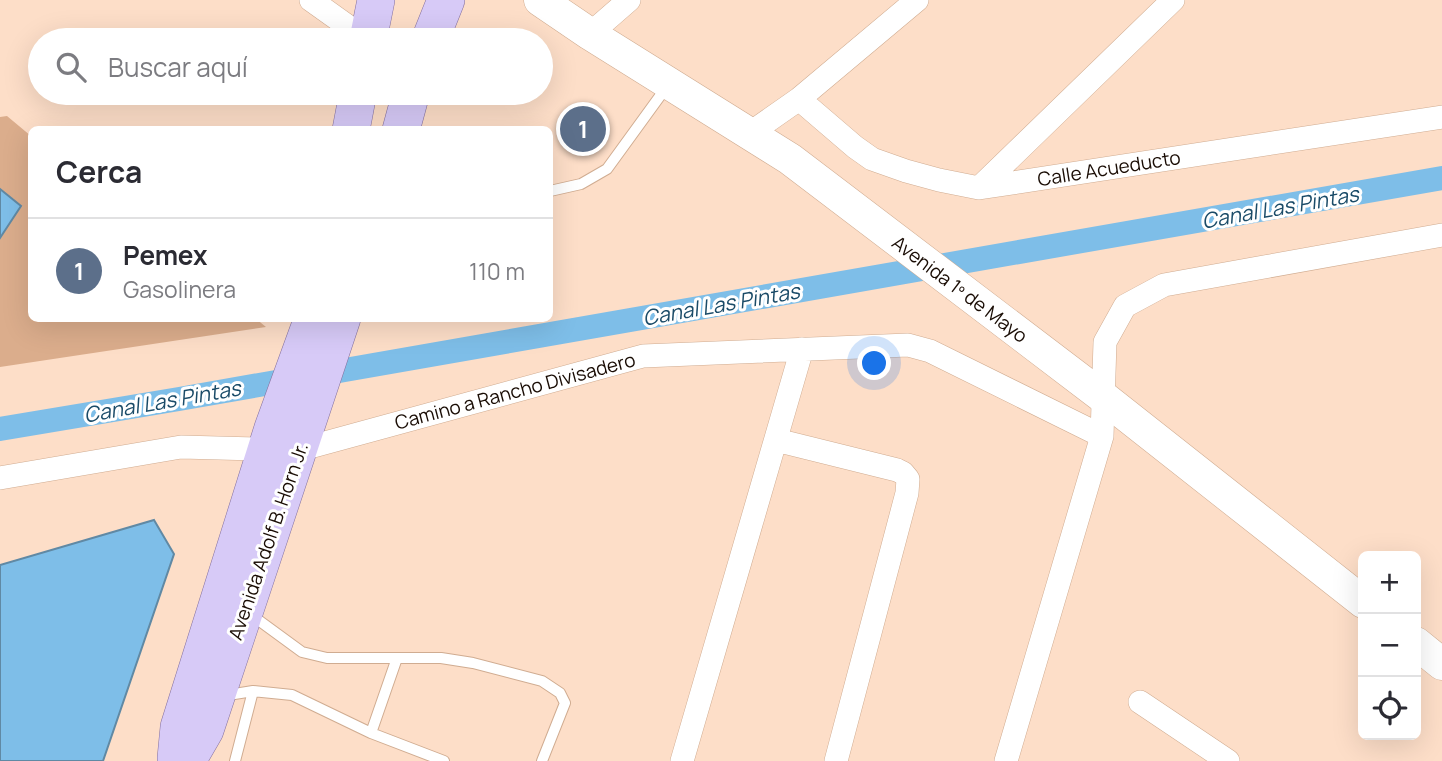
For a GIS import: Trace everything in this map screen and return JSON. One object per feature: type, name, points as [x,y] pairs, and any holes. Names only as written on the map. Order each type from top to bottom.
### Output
[{"type":"main road","points":[[370,28],[376,0]]},
{"type":"main road","points":[[435,28],[446,0]]},
{"type":"main road","name":"Avenida 1º de Mayo","points":[[540,0],[790,159],[1103,397],[1358,598]]},
{"type":"main road","points":[[352,126],[356,105]]},
{"type":"main road","points":[[402,126],[408,105]]},
{"type":"main road","name":"Avenida Adolf B. Horn Jr.","points":[[176,761],[179,727],[326,323]]},
{"type":"main road","name":"Avenida Adolf B. Horn Jr.","points":[[187,761],[205,730],[245,611],[286,439]]},
{"type":"main road","points":[[1421,647],[1442,664]]},
{"type":"street","points":[[311,0],[350,28]]},
{"type":"street","points":[[590,34],[629,0]]},
{"type":"street","points":[[749,134],[799,99],[917,0]]},
{"type":"street","points":[[979,188],[1173,0]]},
{"type":"street","name":"Calle Acueducto","points":[[799,99],[872,159],[939,180],[979,188],[1442,117]]},
{"type":"street","points":[[1006,761],[1102,436],[1105,342],[1125,306],[1164,285],[1442,235]]},
{"type":"street","name":"Camino a Rancho Divisadero","points":[[0,478],[181,447],[286,439],[643,356],[802,349],[908,345],[930,351],[1102,436]]},
{"type":"street","points":[[682,761],[802,349]]},
{"type":"street","points":[[776,440],[897,470],[908,479],[907,493],[836,761]]},
{"type":"street","points":[[1140,702],[1227,761]]},
{"type":"lane","points":[[553,190],[581,184],[607,169],[670,83]]},
{"type":"lane","points":[[245,611],[302,652],[327,658],[441,657],[542,681],[560,693],[565,703],[542,761]]},
{"type":"lane","points":[[371,733],[397,658]]},
{"type":"lane","points":[[216,697],[253,691],[292,695],[371,733],[444,761]]},
{"type":"lane","points":[[234,761],[253,691]]},
{"type":"shaded area","points":[[7,116],[28,134],[28,322],[260,322],[266,327],[0,367],[0,117]]},
{"type":"water","points":[[0,189],[21,206],[0,238]]},
{"type":"water","points":[[154,520],[174,554],[103,761],[0,761],[0,565]]},
{"type":"building","points":[[566,109],[610,123],[602,149],[557,135]]},
{"type":"waterway","name":"Canal Las Pintas","points":[[0,429],[1442,178]]},
{"type":"place","name":"Pemex","points":[[583,129]]}]
